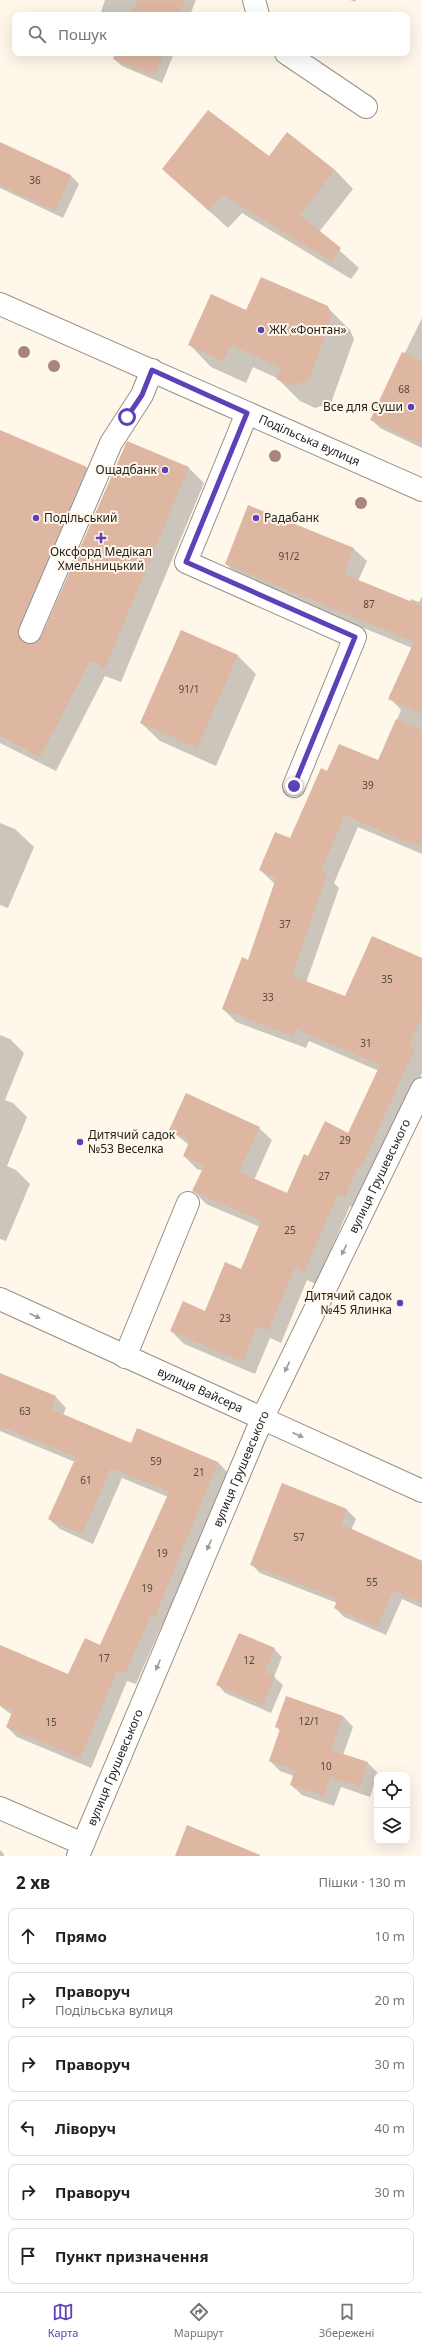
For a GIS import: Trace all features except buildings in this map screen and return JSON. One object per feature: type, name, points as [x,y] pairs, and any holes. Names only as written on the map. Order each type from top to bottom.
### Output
[{"type":"street","points":[[254,0],[257,12]]},
{"type":"street","points":[[290,56],[366,107]]},
{"type":"street","name":"Подільська вулиця","points":[[0,304],[422,490]]},
{"type":"street","points":[[30,632],[111,443],[142,395],[152,370]]},
{"type":"street","points":[[247,413],[186,562],[355,637],[294,786]]},
{"type":"street","name":"вулиця Грушевського","points":[[80,1850],[262,1419],[422,1089]]},
{"type":"street","points":[[125,1356],[188,1203]]},
{"type":"street","name":"вулиця Вайсера","points":[[0,1299],[422,1491]]},
{"type":"street","points":[[0,1808],[80,1850]]},
{"type":"place","name":"ЖК «Фонтан»","points":[[261,330]]},
{"type":"place","name":"Все для Суши","points":[[411,407]]},
{"type":"place","name":"Ощадбанк","points":[[165,470]]},
{"type":"place","name":"Подільський","points":[[36,518]]},
{"type":"place","name":"Радабанк","points":[[256,518]]},
{"type":"place","name":"Оксфорд Медікал Хмельницький","points":[[101,538]]},
{"type":"place","name":"Дитячий садок №53 Веселка","points":[[80,1142]]},
{"type":"place","name":"Дитячий садок №45 Ялинка","points":[[400,1303]]},
{"type":"route","points":[[127,417],[142,395],[152,370],[247,413],[186,562],[355,637],[294,786]]}]
